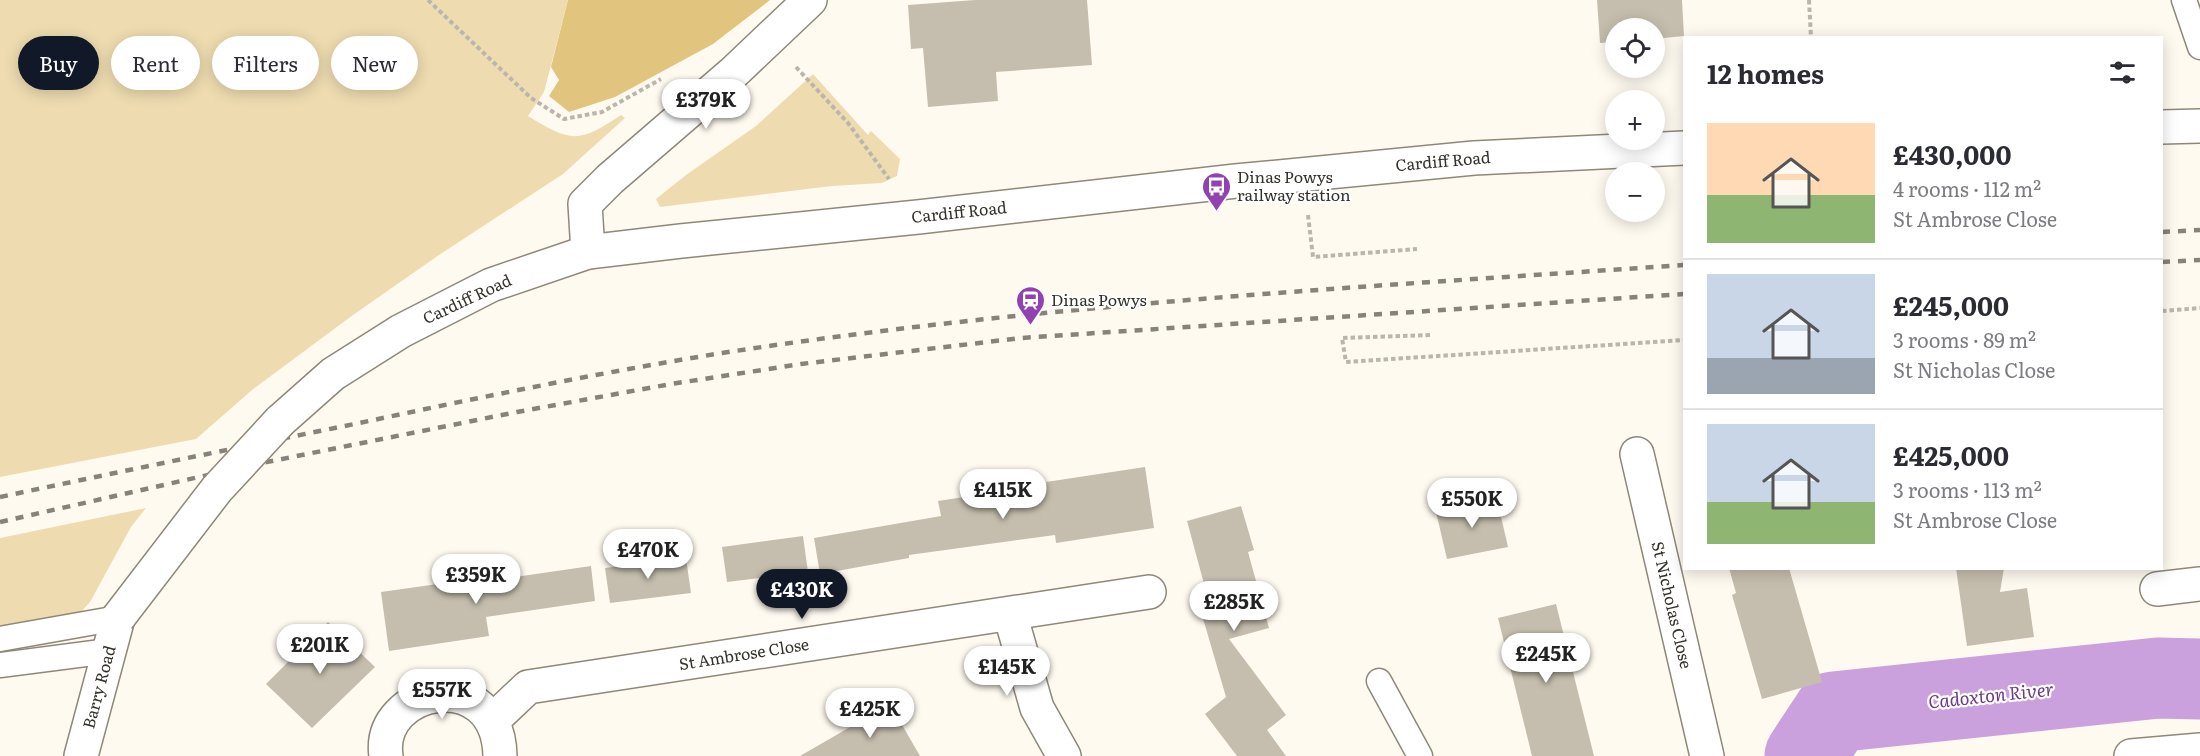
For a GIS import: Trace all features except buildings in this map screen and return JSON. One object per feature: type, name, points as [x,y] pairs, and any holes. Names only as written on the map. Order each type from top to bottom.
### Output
[{"type":"main road","points":[[588,252],[585,204],[610,179],[733,73],[810,0]]},
{"type":"main road","points":[[2163,127],[2200,126]]},
{"type":"main road","name":"Cardiff Road","points":[[117,618],[218,489],[280,421],[333,374],[401,331],[490,285],[588,252],[681,240],[1474,158],[1683,148]]},
{"type":"main road","name":"St Nicholas Close","points":[[1637,454],[1707,756]]},
{"type":"main road","points":[[2157,589],[2200,584]]},
{"type":"main road","name":"St Ambrose Close","points":[[492,721],[528,687],[1149,592]]},
{"type":"main road","points":[[1010,614],[1037,708],[1064,756]]},
{"type":"main road","name":"Barry Road","points":[[81,756],[117,618]]},
{"type":"main road","points":[[386,756],[389,731],[398,715],[412,704],[428,696],[447,694],[465,698],[480,707],[492,721],[500,739],[500,756]]},
{"type":"main road","points":[[2131,756],[2187,753]]},
{"type":"lane","points":[[2184,0],[2200,47]]},
{"type":"lane","points":[[0,639],[117,618]]},
{"type":"lane","points":[[0,665],[109,651]]},
{"type":"lane","points":[[1379,681],[1420,756]]},
{"type":"path","points":[[428,0],[531,98],[564,119],[602,112],[671,73]]},
{"type":"path","points":[[1809,0],[1811,36]]},
{"type":"path","points":[[769,38],[848,123],[918,217]]},
{"type":"path","points":[[1312,257],[1417,249]]},
{"type":"path","points":[[2163,311],[2200,308]]},
{"type":"path","points":[[1430,335],[1342,338],[1346,362],[1683,340]]},
{"type":"shaded area","points":[[0,0],[568,0],[544,92],[528,116],[555,131],[574,136],[594,131],[621,115],[625,118],[563,174],[439,255],[353,315],[252,390],[196,439],[0,477]]},
{"type":"shaded area","points":[[568,0],[770,0],[713,44],[615,97],[569,112],[549,96],[559,80],[551,67]]},
{"type":"shaded area","points":[[813,74],[868,135],[871,131],[900,159],[897,176],[882,183],[832,186],[660,207],[656,199],[756,126]]},
{"type":"shaded area","points":[[146,508],[131,527],[90,602],[81,612],[69,618],[0,632],[0,538]]},
{"type":"waterway","name":"Cadoxton River","points":[[1805,756],[1834,712],[2158,678],[2200,679]]},
{"type":"railway","points":[[2163,232],[2200,230]]},
{"type":"railway","points":[[2163,262],[2200,260]]},
{"type":"railway","points":[[0,497],[589,376],[722,353],[842,336],[1082,309],[1683,265]]},
{"type":"railway","points":[[0,522],[252,465],[517,412],[671,384],[801,364],[1021,338],[1683,294]]},
{"type":"place","name":"Dinas Powys railway station","points":[[1216,212]]},
{"type":"place","name":"Dinas Powys","points":[[1030,326]]}]
